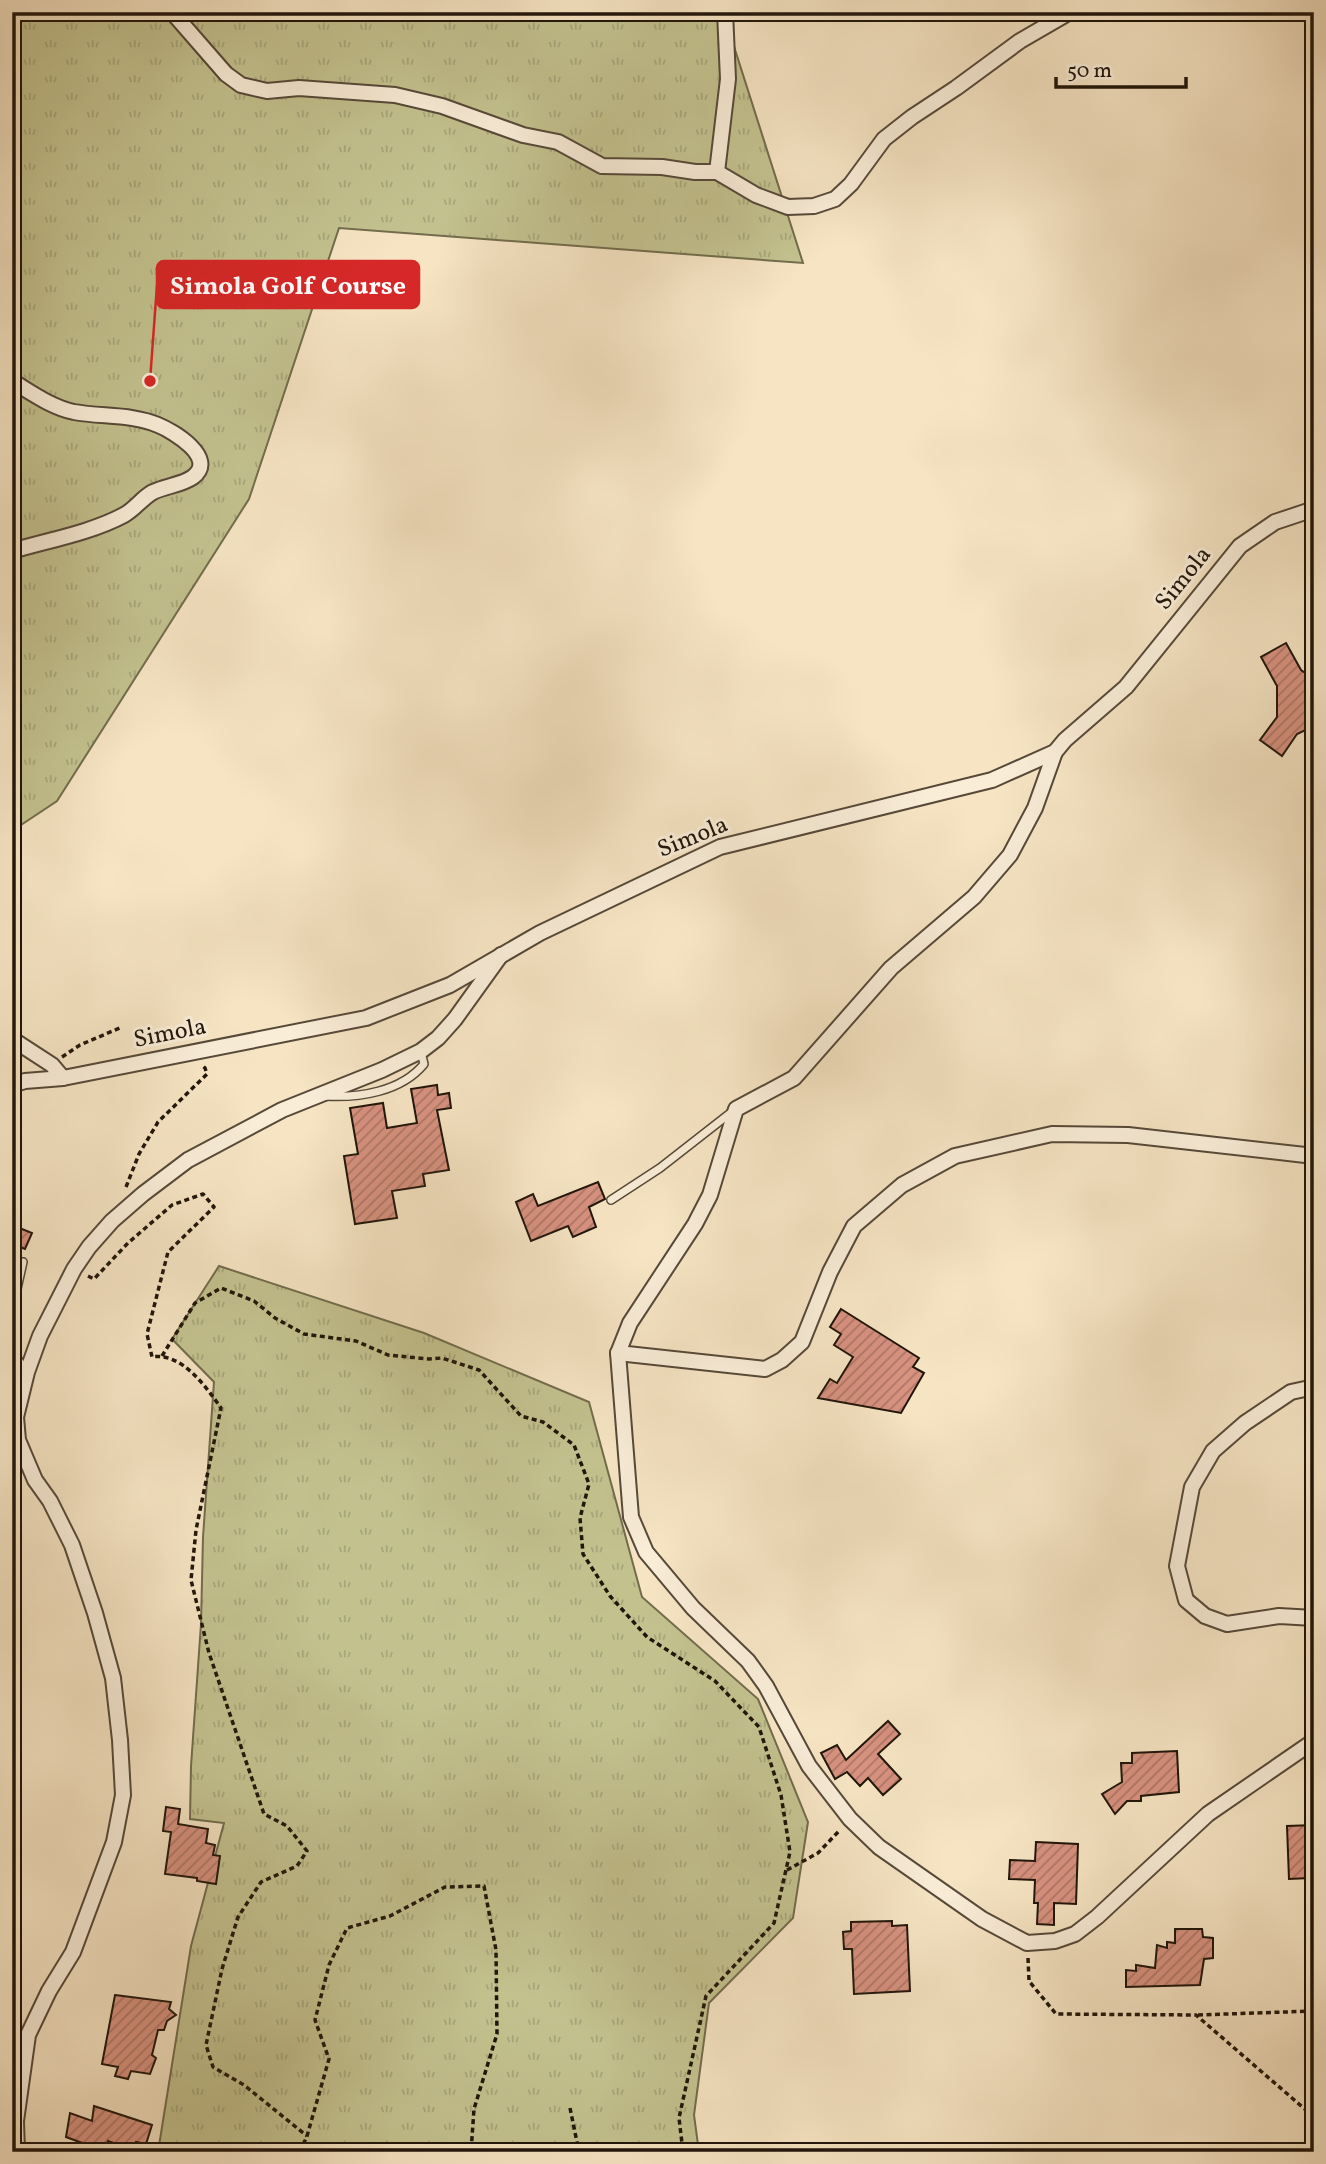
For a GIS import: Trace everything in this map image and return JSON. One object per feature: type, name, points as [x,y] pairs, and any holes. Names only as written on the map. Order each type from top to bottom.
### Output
[{"type":"street","points":[[172,12],[226,74],[241,85],[267,92],[299,88],[395,95],[442,106],[523,135],[558,142],[602,166],[662,167],[717,172],[756,195],[788,207],[814,205],[835,199],[851,184],[884,139],[1020,41],[1070,12]]},
{"type":"street","points":[[717,172],[728,79],[725,12]]},
{"type":"street","points":[[12,381],[49,403],[71,411],[157,424],[186,441],[196,452],[200,463],[198,471],[192,477],[149,494],[132,510],[110,521],[12,551]]},
{"type":"street","name":"Simola","points":[[12,1085],[25,1081],[63,1078],[366,1018],[450,985],[540,933],[720,847],[992,780],[1055,752],[1126,687],[1240,546],[1275,522],[1314,509]]},
{"type":"street","points":[[1055,752],[1035,808],[1010,855],[974,897],[891,968],[794,1078],[736,1108],[710,1195],[695,1224],[630,1323],[618,1353],[631,1517],[646,1552],[693,1608],[748,1661],[766,1686],[809,1766],[850,1819],[879,1847],[901,1863],[982,1919],[1027,1943],[1055,1941],[1075,1934],[1097,1917],[1208,1814],[1314,1741]]},
{"type":"street","points":[[18,2152],[16,2121],[28,2035],[49,1991],[73,1952],[114,1842],[123,1795],[113,1678],[95,1613],[72,1545],[50,1501],[35,1480],[18,1440],[16,1417],[27,1372],[40,1336],[74,1269],[89,1247],[143,1194],[188,1160],[282,1110],[382,1070],[421,1051],[438,1038],[455,1019],[501,955]]},
{"type":"street","points":[[12,1039],[52,1065],[63,1078]]},
{"type":"street","points":[[618,1353],[765,1369],[782,1360],[802,1342],[830,1272],[854,1226],[902,1185],[955,1156],[1052,1134],[1128,1135],[1314,1156]]},
{"type":"street","points":[[1314,1387],[1291,1392],[1245,1423],[1213,1451],[1192,1487],[1177,1566],[1186,1600],[1205,1616],[1227,1624],[1279,1616],[1314,1618]]},
{"type":"lane","points":[[611,1200],[660,1168],[736,1108]]},
{"type":"lane","points":[[12,1311],[23,1262]]},
{"type":"lane","points":[[12,1352],[27,1372]]},
{"type":"lane","points":[[12,2037],[28,2035]]},
{"type":"path","points":[[52,1065],[80,1045],[122,1027]]},
{"type":"path","points":[[126,1188],[139,1154],[158,1122],[207,1074],[200,1064]]},
{"type":"path","points":[[74,1269],[94,1279],[128,1243],[172,1205],[203,1194],[214,1207],[168,1252],[147,1334],[152,1357],[162,1356],[196,1373],[221,1408],[197,1530],[191,1580],[209,1654],[264,1814],[287,1826],[307,1851],[297,1866],[261,1882],[238,1917],[222,1969],[206,2045],[213,2067],[244,2085],[307,2136]]},
{"type":"path","points":[[162,1356],[195,1303],[221,1289],[254,1301],[275,1318],[304,1334],[356,1341],[388,1355],[429,1359],[442,1357],[479,1370],[521,1416],[543,1422],[574,1445],[589,1484],[579,1518],[583,1554],[610,1595],[647,1637],[715,1681],[759,1727],[781,1795],[790,1852],[774,1923],[706,1996],[679,2119],[684,2152]]},
{"type":"path","points":[[786,1870],[818,1853],[850,1819]]},
{"type":"path","points":[[300,2152],[329,2059],[315,2020],[329,1965],[347,1928],[390,1916],[445,1887],[484,1886],[496,1950],[497,2034],[474,2109],[471,2152]]},
{"type":"path","points":[[1027,1943],[1029,1982],[1056,2014],[1196,2015],[1314,2011]]},
{"type":"path","points":[[1196,2015],[1314,2116]]},
{"type":"path","points":[[570,2108],[579,2152]]},
{"type":"green space","points":[[12,12],[723,12],[803,263],[339,228],[249,499],[57,801],[12,831]]},
{"type":"green space","points":[[219,1266],[424,1333],[589,1402],[642,1597],[758,1699],[808,1822],[793,1918],[709,2003],[694,2115],[699,2152],[158,2152],[191,1946],[224,1823],[190,1819],[203,1537],[214,1382],[172,1339]]},
{"type":"building","points":[[1286,643],[1301,670],[1314,679],[1314,726],[1297,734],[1282,756],[1260,740],[1277,717],[1277,686],[1261,657]]},
{"type":"building","points":[[437,1085],[438,1095],[449,1093],[451,1108],[437,1110],[449,1170],[423,1174],[425,1186],[392,1191],[397,1218],[355,1224],[344,1156],[358,1154],[350,1108],[383,1103],[387,1128],[417,1123],[411,1089]]},
{"type":"building","points":[[598,1182],[605,1199],[589,1207],[596,1227],[573,1237],[568,1226],[531,1241],[516,1202],[533,1194],[538,1206]]},
{"type":"building","points":[[12,1225],[32,1233],[25,1249],[12,1244]]},
{"type":"building","points":[[841,1309],[919,1358],[913,1367],[924,1373],[901,1413],[818,1398],[830,1379],[837,1383],[853,1357],[834,1345],[841,1334],[830,1327]]},
{"type":"building","points":[[888,1721],[900,1734],[878,1754],[901,1779],[883,1795],[868,1778],[860,1786],[847,1772],[835,1779],[821,1753],[837,1745],[846,1760]]},
{"type":"building","points":[[1177,1751],[1179,1792],[1141,1796],[1141,1801],[1127,1801],[1115,1814],[1102,1794],[1122,1782],[1121,1763],[1132,1763],[1132,1753]]},
{"type":"building","points":[[166,1807],[180,1809],[178,1824],[208,1829],[206,1843],[215,1845],[213,1855],[220,1856],[216,1884],[197,1881],[197,1878],[165,1874],[171,1832],[163,1831]]},
{"type":"building","points":[[1314,1825],[1314,1872],[1310,1872],[1310,1878],[1289,1879],[1287,1826]]},
{"type":"building","points":[[1036,1842],[1078,1844],[1076,1904],[1054,1903],[1054,1925],[1037,1924],[1035,1880],[1009,1879],[1010,1860],[1035,1861]]},
{"type":"building","points":[[892,1921],[892,1926],[907,1925],[910,1991],[854,1994],[852,1949],[844,1949],[843,1932],[851,1931],[851,1922]]},
{"type":"building","points":[[1175,1929],[1202,1929],[1203,1937],[1213,1938],[1213,1958],[1204,1959],[1200,1985],[1126,1987],[1126,1970],[1136,1971],[1136,1965],[1155,1968],[1157,1945],[1167,1948],[1167,1942],[1175,1943]]},
{"type":"building","points":[[115,1995],[171,2002],[169,2009],[176,2015],[167,2021],[164,2030],[158,2030],[152,2055],[156,2058],[150,2074],[131,2071],[128,2079],[115,2076],[118,2067],[102,2064]]},
{"type":"building","points":[[94,2106],[152,2125],[146,2144],[136,2142],[134,2150],[108,2141],[105,2152],[83,2152],[85,2144],[66,2137],[70,2113],[92,2121]]},
{"type":"place","name":"Simola Golf Course","points":[[150,381]]}]
